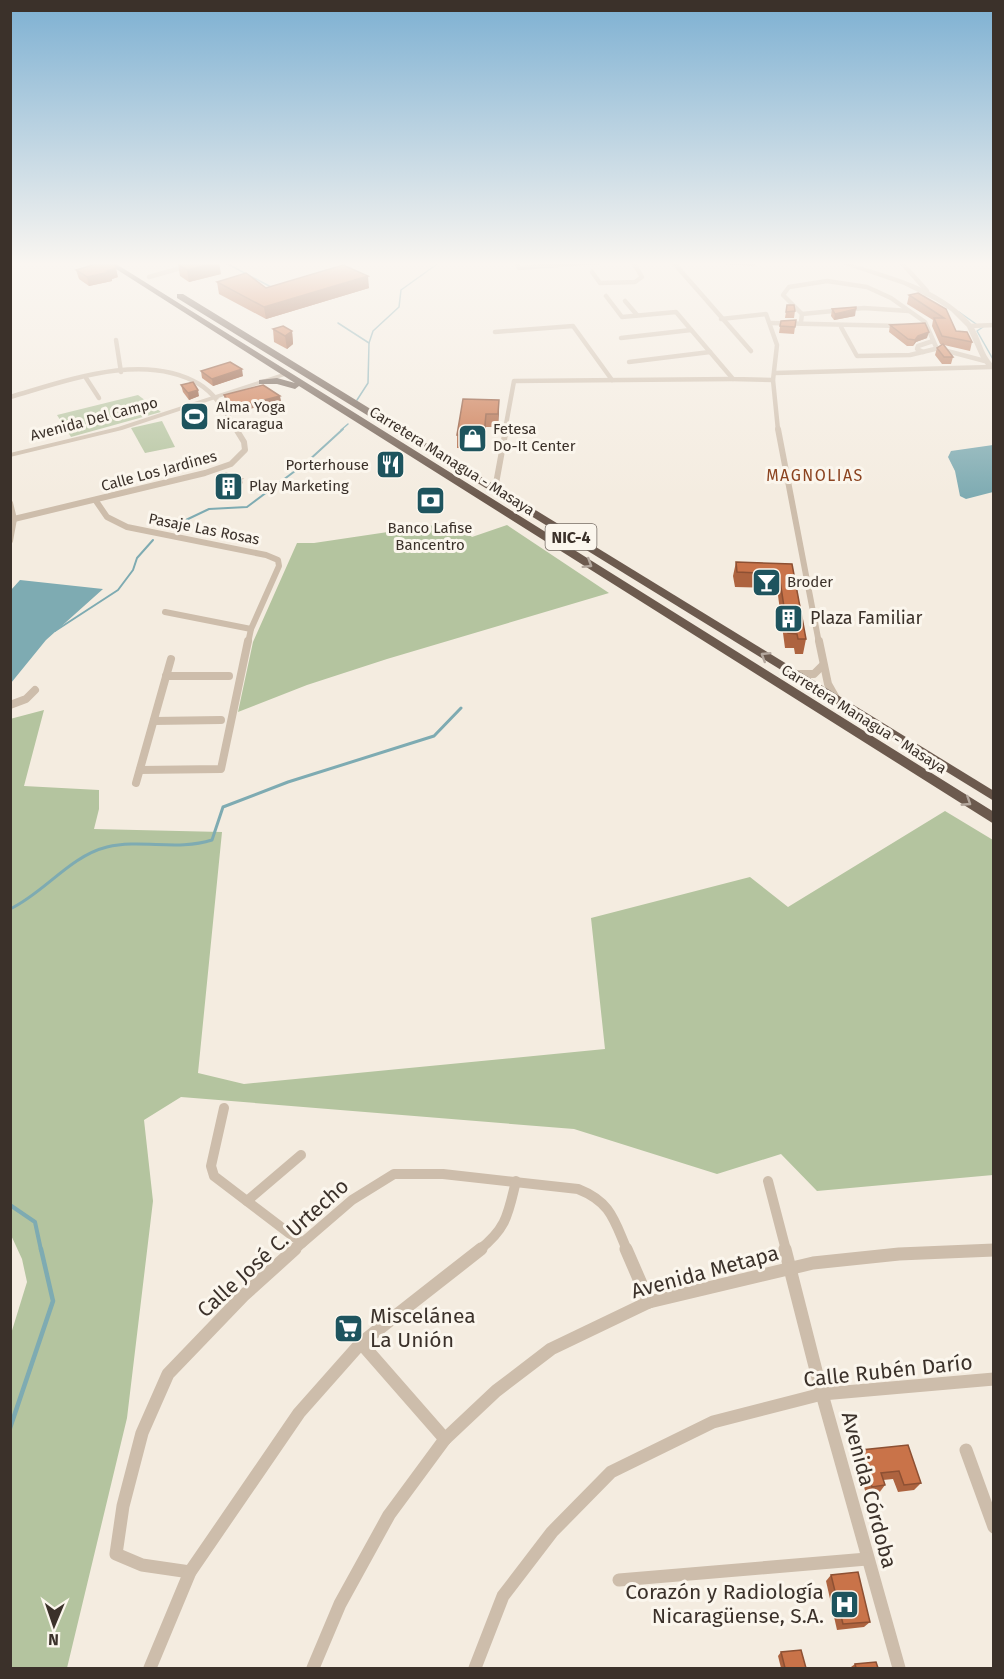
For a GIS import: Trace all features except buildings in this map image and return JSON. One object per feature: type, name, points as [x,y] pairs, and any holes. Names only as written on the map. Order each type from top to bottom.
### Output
[{"type":"highway","name":"Carretera Managua - Masaya","points":[[231,340],[993,819]]},
{"type":"highway","name":"Carretera Managua - Masaya","points":[[251,340],[993,797]]},
{"type":"highway","points":[[265,349],[290,369],[286,374]]},
{"type":"highway","points":[[266,381],[275,371],[270,365]]},
{"type":"highway","points":[[286,374],[302,375],[328,391],[340,394]]},
{"type":"highway","points":[[266,381],[287,382],[316,393]]},
{"type":"street","points":[[116,340],[121,372]]},
{"type":"street","points":[[583,340],[612,380]]},
{"type":"street","points":[[700,340],[733,379]]},
{"type":"street","points":[[741,340],[751,351]]},
{"type":"street","points":[[776,340],[774,409],[808,574],[823,665],[828,684],[840,702]]},
{"type":"street","points":[[848,340],[857,356],[923,352],[936,349],[933,341],[918,346],[917,349],[923,352]]},
{"type":"street","points":[[977,340],[990,365]]},
{"type":"street","points":[[946,351],[990,365]]},
{"type":"street","points":[[629,362],[710,352]]},
{"type":"street","points":[[495,489],[514,381],[733,379],[990,365]]},
{"type":"street","points":[[10,397],[86,378],[121,372],[159,372],[187,378],[206,389],[213,399]]},
{"type":"street","name":"Avenida Del Campo","points":[[10,455],[120,429],[286,374]]},
{"type":"street","points":[[86,378],[99,399]]},
{"type":"street","name":"Calle Los Jardines","points":[[15,519],[96,501],[205,473],[231,464],[242,456],[244,442],[213,399]]},
{"type":"street","name":"Pasaje Las Rosas","points":[[96,501],[107,517],[127,527],[266,555],[279,560],[279,566],[251,629]]},
{"type":"street","points":[[10,503],[15,519],[10,541]]},
{"type":"street","points":[[140,770],[220,769],[251,629],[165,612]]},
{"type":"street","points":[[136,783],[171,659]]},
{"type":"street","points":[[795,674],[814,674],[823,665]]},
{"type":"street","points":[[166,676],[229,676]]},
{"type":"street","points":[[10,705],[26,699],[35,690]]},
{"type":"street","points":[[154,720],[221,720]]},
{"type":"street","points":[[224,1108],[211,1166],[214,1176],[302,1243]]},
{"type":"street","points":[[247,1201],[301,1155]]},
{"type":"street","name":"Calle José C. Urtecho","points":[[190,1572],[142,1565],[116,1554],[123,1506],[142,1432],[168,1374],[243,1296],[302,1243],[352,1200],[394,1174],[443,1173],[578,1189],[595,1196],[609,1209],[649,1302]]},
{"type":"street","points":[[150,1668],[190,1572],[298,1413],[361,1343],[496,1236],[507,1216],[516,1181]]},
{"type":"street","name":"Avenida Córdoba","points":[[768,1181],[792,1268],[822,1394],[898,1668]]},
{"type":"street","name":"Avenida Metapa","points":[[313,1668],[340,1604],[389,1515],[445,1439],[496,1391],[550,1349],[649,1302],[813,1263],[899,1254],[993,1250]]},
{"type":"street","points":[[361,1343],[445,1439]]},
{"type":"street","name":"Calle Rubén Darío","points":[[475,1668],[503,1596],[552,1532],[611,1472],[713,1422],[822,1394],[993,1379]]},
{"type":"street","points":[[966,1450],[993,1527]]},
{"type":"street","points":[[619,1580],[867,1559]]},
{"type":"green space","points":[[138,395],[161,412],[71,437],[57,415]]},
{"type":"green space","points":[[162,421],[175,447],[145,453],[131,428]]},
{"type":"green space","points":[[455,522],[472,537],[507,525],[609,593],[387,659],[307,685],[238,712],[253,642],[297,543],[314,543]]},
{"type":"green space","points":[[44,710],[24,786],[99,790],[99,809],[94,829],[222,832],[198,1073],[244,1084],[605,1049],[591,918],[750,877],[788,907],[945,811],[993,840],[993,1175],[817,1191],[781,1154],[717,1174],[574,1129],[181,1097],[144,1120],[153,1201],[127,1418],[67,1668],[11,1668],[10,1337],[27,1282],[22,1259],[10,1233],[10,719]]},
{"type":"water","points":[[993,445],[993,492],[966,499],[960,496],[955,471],[948,457],[951,451]]},
{"type":"water","points":[[20,580],[103,589],[46,640],[11,683],[11,590]]},
{"type":"waterway","points":[[365,340],[369,343]]},
{"type":"waterway","points":[[982,340],[994,361]]},
{"type":"waterway","points":[[357,400],[368,383],[369,343]]},
{"type":"waterway","points":[[341,430],[348,424]]},
{"type":"waterway","points":[[167,529],[209,509],[247,507],[307,462],[343,429]]},
{"type":"waterway","points":[[55,631],[118,590],[133,570],[137,558],[153,540]]},
{"type":"waterway","points":[[10,909],[34,894],[81,858],[107,847],[133,844],[186,845],[212,840],[223,807],[288,782],[434,736],[461,708]]},
{"type":"waterway","points":[[10,1205],[35,1222],[41,1250]]},
{"type":"waterway","points":[[10,1428],[53,1301],[41,1249]]},
{"type":"place","name":"Alma Yoga Nicaragua","points":[[195,416]]},
{"type":"place","name":"Fetesa Do-It Center","points":[[472,438]]},
{"type":"place","name":"Porterhouse","points":[[390,465]]},
{"type":"place","name":"Play Marketing","points":[[228,486]]},
{"type":"place","name":"Banco Lafise Bancentro","points":[[430,501]]},
{"type":"place","name":"Broder","points":[[766,582]]},
{"type":"place","name":"Plaza Familiar","points":[[789,618]]},
{"type":"place","name":"Miscelánea La Unión","points":[[349,1328]]},
{"type":"place","name":"Corazón y Radiología Nicaragüense, S.A.","points":[[845,1604]]},
{"type":"district","name":"MAGNOLIAS","points":[[815,475]]}]
